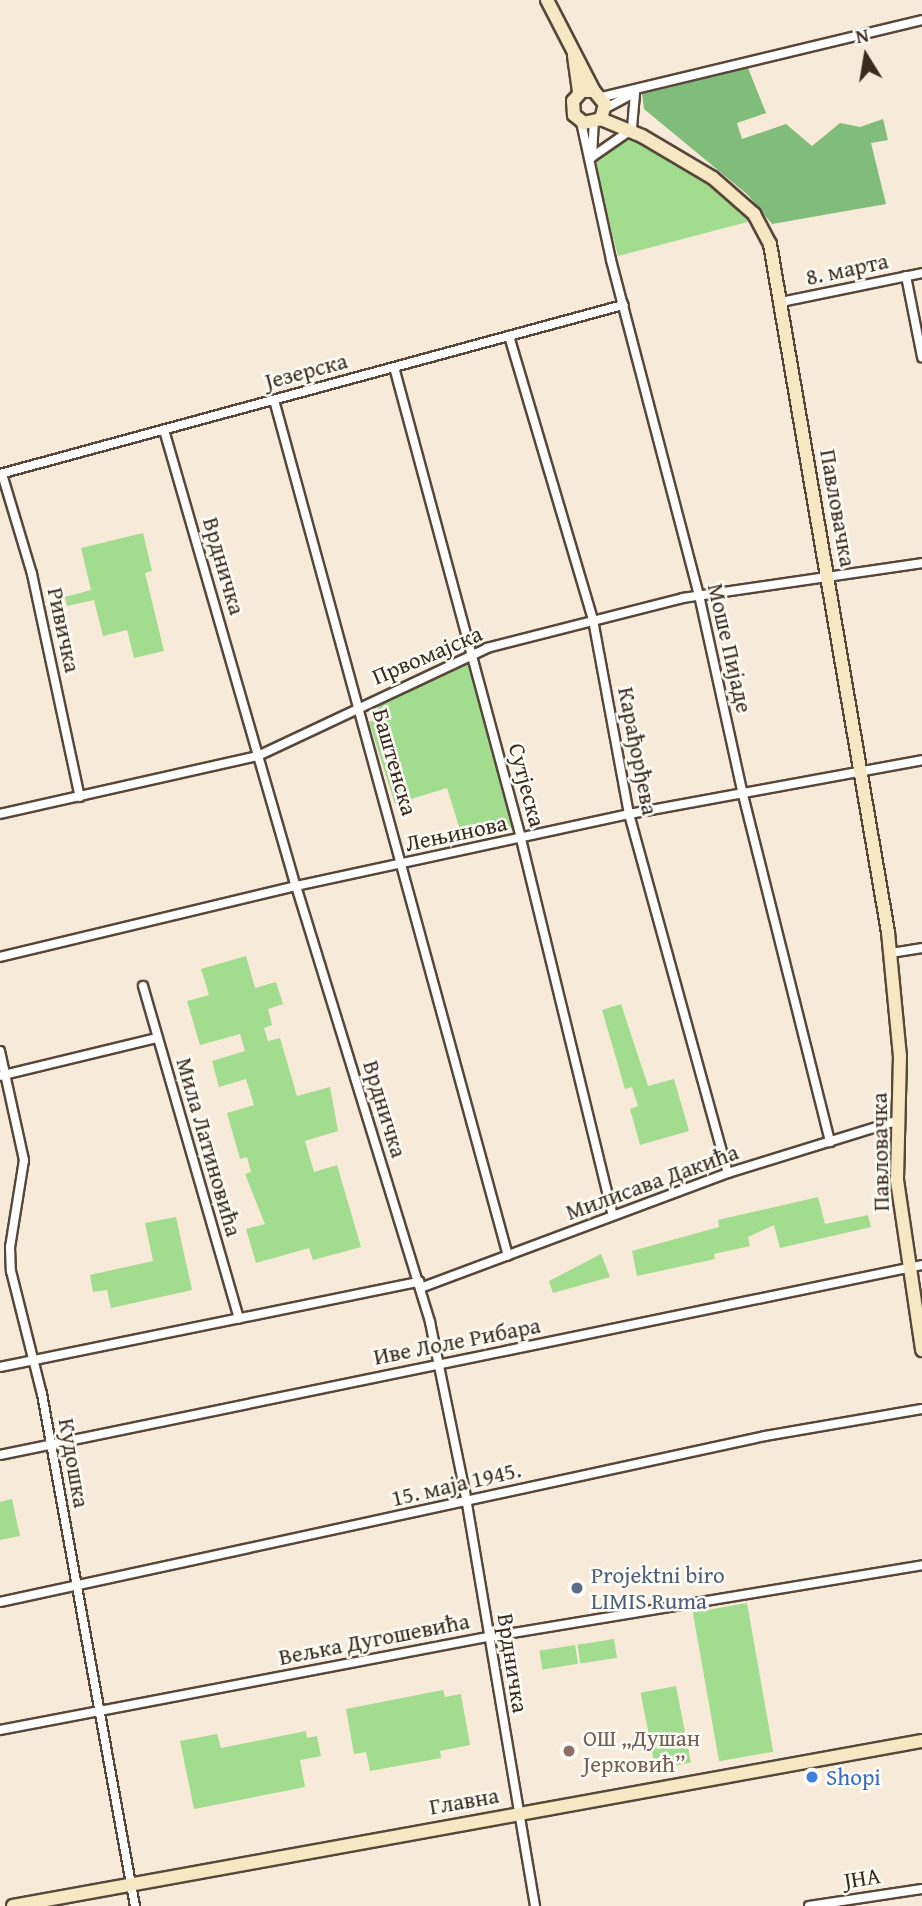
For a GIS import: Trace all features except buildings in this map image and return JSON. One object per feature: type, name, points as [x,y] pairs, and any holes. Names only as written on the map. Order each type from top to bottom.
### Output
[{"type":"street","points":[[547,0],[574,52],[597,110]]},
{"type":"street","points":[[574,52],[579,93],[572,111],[597,110],[638,92],[922,20]]},
{"type":"street","points":[[591,160],[633,132],[638,92]]},
{"type":"street","points":[[579,93],[597,110]]},
{"type":"street","name":"Павловачка","points":[[597,110],[706,173],[754,214],[770,244],[864,769],[891,953],[900,1056],[897,1180],[916,1266],[922,1350]]},
{"type":"street","name":"Моше Пијаде","points":[[597,110],[591,160],[623,305],[699,595],[741,791],[830,1142]]},
{"type":"street","name":"8. марта","points":[[780,302],[922,273]]},
{"type":"street","points":[[906,276],[922,357]]},
{"type":"street","name":"Језерска","points":[[1,474],[623,305]]},
{"type":"street","name":"Карађорђева","points":[[509,336],[593,620],[629,814],[728,1173]]},
{"type":"street","name":"Сутјеска","points":[[394,367],[473,652],[613,1215]]},
{"type":"street","name":"Баштенска","points":[[274,400],[508,1256]]},
{"type":"street","name":"Врдничка","points":[[164,429],[296,886],[441,1364],[535,1906]]},
{"type":"street","name":"Ривичка","points":[[1,474],[32,574],[80,797]]},
{"type":"street","name":"Првомајска","points":[[0,814],[258,756],[473,652],[699,595],[922,563]]},
{"type":"street","name":"Лењинова","points":[[0,957],[296,886],[629,814],[741,791],[922,760]]},
{"type":"street","points":[[891,953],[922,948]]},
{"type":"street","name":"Мила Латиновића","points":[[142,986],[239,1318]]},
{"type":"street","points":[[3,1076],[157,1038]]},
{"type":"street","name":"Кудошка","points":[[0,1051],[3,1076],[24,1160],[10,1247],[11,1271],[34,1360],[135,1906]]},
{"type":"street","name":"Милисава Дакића","points":[[0,1367],[239,1318],[419,1285],[508,1256],[728,1173],[899,1120]]},
{"type":"street","name":"Иве Лоле Рибара","points":[[0,1455],[916,1266]]},
{"type":"street","name":"15. маја 1945.","points":[[0,1602],[765,1436],[922,1409]]},
{"type":"street","name":"Вељка Дугошевића","points":[[0,1730],[489,1637],[922,1565]]},
{"type":"street","name":"Главна","points":[[13,1906],[518,1812],[922,1741]]},
{"type":"street","name":"ЈНА","points":[[808,1906],[922,1889]]},
{"type":"green space","points":[[748,68],[766,113],[737,123],[742,139],[786,124],[812,146],[840,123],[860,127],[883,119],[888,140],[871,143],[886,204],[772,224],[748,195],[644,109],[642,94]]},
{"type":"green space","points":[[621,139],[644,141],[685,164],[751,221],[618,256],[595,168],[599,156]]},
{"type":"green space","points":[[143,533],[152,571],[145,573],[164,651],[134,658],[127,630],[103,636],[94,600],[67,606],[65,597],[91,590],[81,548]]},
{"type":"green space","points":[[467,658],[515,828],[463,839],[447,788],[395,804],[369,722],[381,718],[376,701]]},
{"type":"green space","points":[[246,956],[255,988],[276,982],[283,1004],[268,1009],[272,1025],[264,1028],[268,1041],[280,1038],[297,1096],[330,1087],[338,1131],[305,1141],[314,1172],[337,1165],[361,1247],[313,1260],[309,1248],[256,1263],[246,1229],[265,1224],[245,1174],[251,1172],[247,1157],[240,1159],[227,1113],[254,1105],[246,1079],[219,1087],[212,1061],[245,1051],[240,1034],[200,1045],[187,1001],[209,995],[201,969]]},
{"type":"green space","points":[[621,1004],[648,1086],[674,1079],[689,1131],[640,1145],[630,1109],[638,1106],[632,1087],[625,1089],[602,1010]]},
{"type":"green space","points":[[818,1197],[825,1224],[868,1215],[871,1227],[780,1248],[774,1225],[748,1237],[750,1246],[714,1254],[715,1259],[637,1276],[632,1251],[719,1227],[718,1220]]},
{"type":"green space","points":[[176,1217],[192,1290],[111,1308],[107,1290],[93,1292],[90,1275],[153,1261],[145,1223]]},
{"type":"green space","points":[[601,1254],[610,1277],[553,1293],[549,1281]]},
{"type":"green space","points":[[12,1499],[20,1536],[0,1540],[0,1502]]},
{"type":"green space","points":[[747,1603],[773,1752],[719,1761],[693,1613]]},
{"type":"green space","points":[[614,1639],[617,1658],[580,1664],[577,1645]]},
{"type":"green space","points":[[575,1645],[578,1664],[542,1669],[539,1651]]},
{"type":"green space","points":[[676,1686],[691,1763],[656,1769],[641,1693]]},
{"type":"green space","points":[[443,1690],[445,1697],[461,1694],[470,1745],[440,1751],[441,1758],[370,1771],[366,1752],[354,1754],[346,1709]]},
{"type":"green space","points":[[306,1731],[307,1738],[317,1736],[321,1756],[300,1760],[305,1787],[194,1809],[180,1741],[217,1734],[221,1748]]},
{"type":"place","name":"Projektni biro LIMIS Ruma","points":[[577,1588]]},
{"type":"place","name":"ОШ „Душан Јерковић”","points":[[569,1751]]},
{"type":"place","name":"Shopi","points":[[812,1777]]}]
